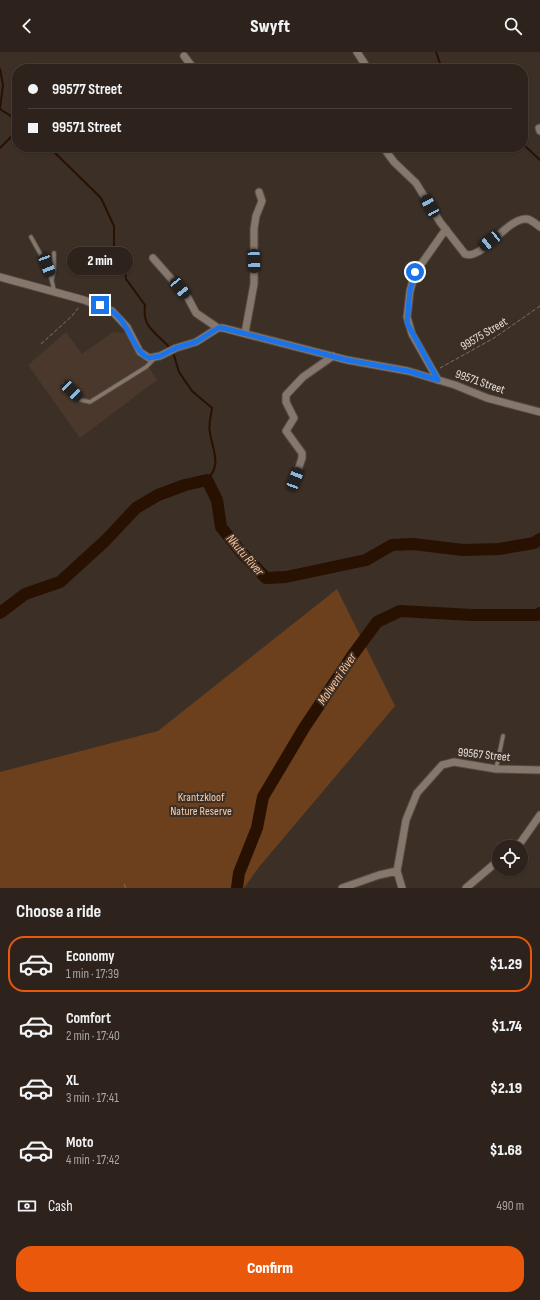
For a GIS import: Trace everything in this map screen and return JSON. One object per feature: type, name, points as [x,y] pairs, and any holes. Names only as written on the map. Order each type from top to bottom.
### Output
[{"type":"street","points":[[357,52],[365,64]]},
{"type":"street","points":[[184,56],[190,64]]},
{"type":"street","points":[[387,152],[394,162],[419,186],[446,229],[464,254],[471,255],[522,220],[531,221],[540,227]]},
{"type":"street","points":[[245,333],[254,284],[254,229],[256,216],[262,201],[259,192]]},
{"type":"street","points":[[438,380],[412,334],[407,317],[410,291],[415,272],[446,229]]},
{"type":"street","points":[[0,277],[84,300],[112,311],[127,327],[142,354],[149,358],[156,358],[176,348],[200,341],[218,328],[197,315],[188,298],[153,258]]},
{"type":"street","name":"99571 Street","points":[[218,328],[245,333],[333,356],[408,371],[487,398],[540,412]]},
{"type":"street","points":[[295,479],[302,461],[302,453],[286,430],[294,418],[286,402],[286,395],[304,377],[333,356]]},
{"type":"street","name":"99567 Street","points":[[402,888],[397,871],[403,833],[412,804],[418,793],[442,765],[454,762],[496,769],[540,770]]},
{"type":"street","points":[[521,840],[540,815]]},
{"type":"street","points":[[466,888],[492,866]]},
{"type":"street","points":[[342,888],[379,875],[397,871]]},
{"type":"lane","points":[[31,237],[52,279],[54,292]]},
{"type":"lane","points":[[52,279],[54,270],[54,253]]},
{"type":"lane","points":[[64,384],[82,400],[90,402],[146,367],[156,358]]},
{"type":"lane","points":[[496,769],[503,736]]},
{"type":"path","points":[[41,344],[72,316],[84,300]]},
{"type":"path","name":"99575 Street","points":[[434,371],[494,338],[540,306]]},
{"type":"path","points":[[124,884],[126,888]]},
{"type":"shaded area","points":[[66,332],[82,354],[113,332],[127,333],[157,380],[80,438],[28,365]]},
{"type":"green space","name":"Krantzkloof Nature Reserve","points":[[337,589],[395,706],[259,867],[244,888],[0,888],[0,772],[158,731]]},
{"type":"waterway","points":[[436,52],[440,64]]},
{"type":"waterway","points":[[0,69],[3,85],[0,109],[12,117]]},
{"type":"waterway","points":[[0,148],[12,136]]},
{"type":"waterway","points":[[528,149],[540,160]]},
{"type":"waterway","points":[[54,152],[101,198],[114,226],[114,246],[125,267],[126,279],[145,305],[146,319],[151,329],[169,347]]},
{"type":"waterway","points":[[173,352],[179,372],[192,391],[212,408],[209,430],[215,463],[212,474],[207,480]]},
{"type":"waterway","name":"Nkutu River","points":[[0,613],[25,594],[60,582],[105,541],[136,508],[158,495],[185,485],[207,480],[217,500],[221,527],[241,552],[266,578],[286,577],[366,560],[392,545],[413,544],[463,550],[499,549],[534,543],[540,539]]},
{"type":"waterway","name":"Molweni River","points":[[237,888],[239,873],[257,828],[263,797],[304,728],[352,656],[377,622],[400,611],[472,615],[537,615],[540,613]]},
{"type":"route","points":[[100,305],[118,316],[127,327],[140,352],[149,358],[156,358],[180,346],[200,341],[218,328],[223,328],[238,330],[258,337],[347,360],[408,371],[438,380],[407,323],[410,291],[415,272]]}]
